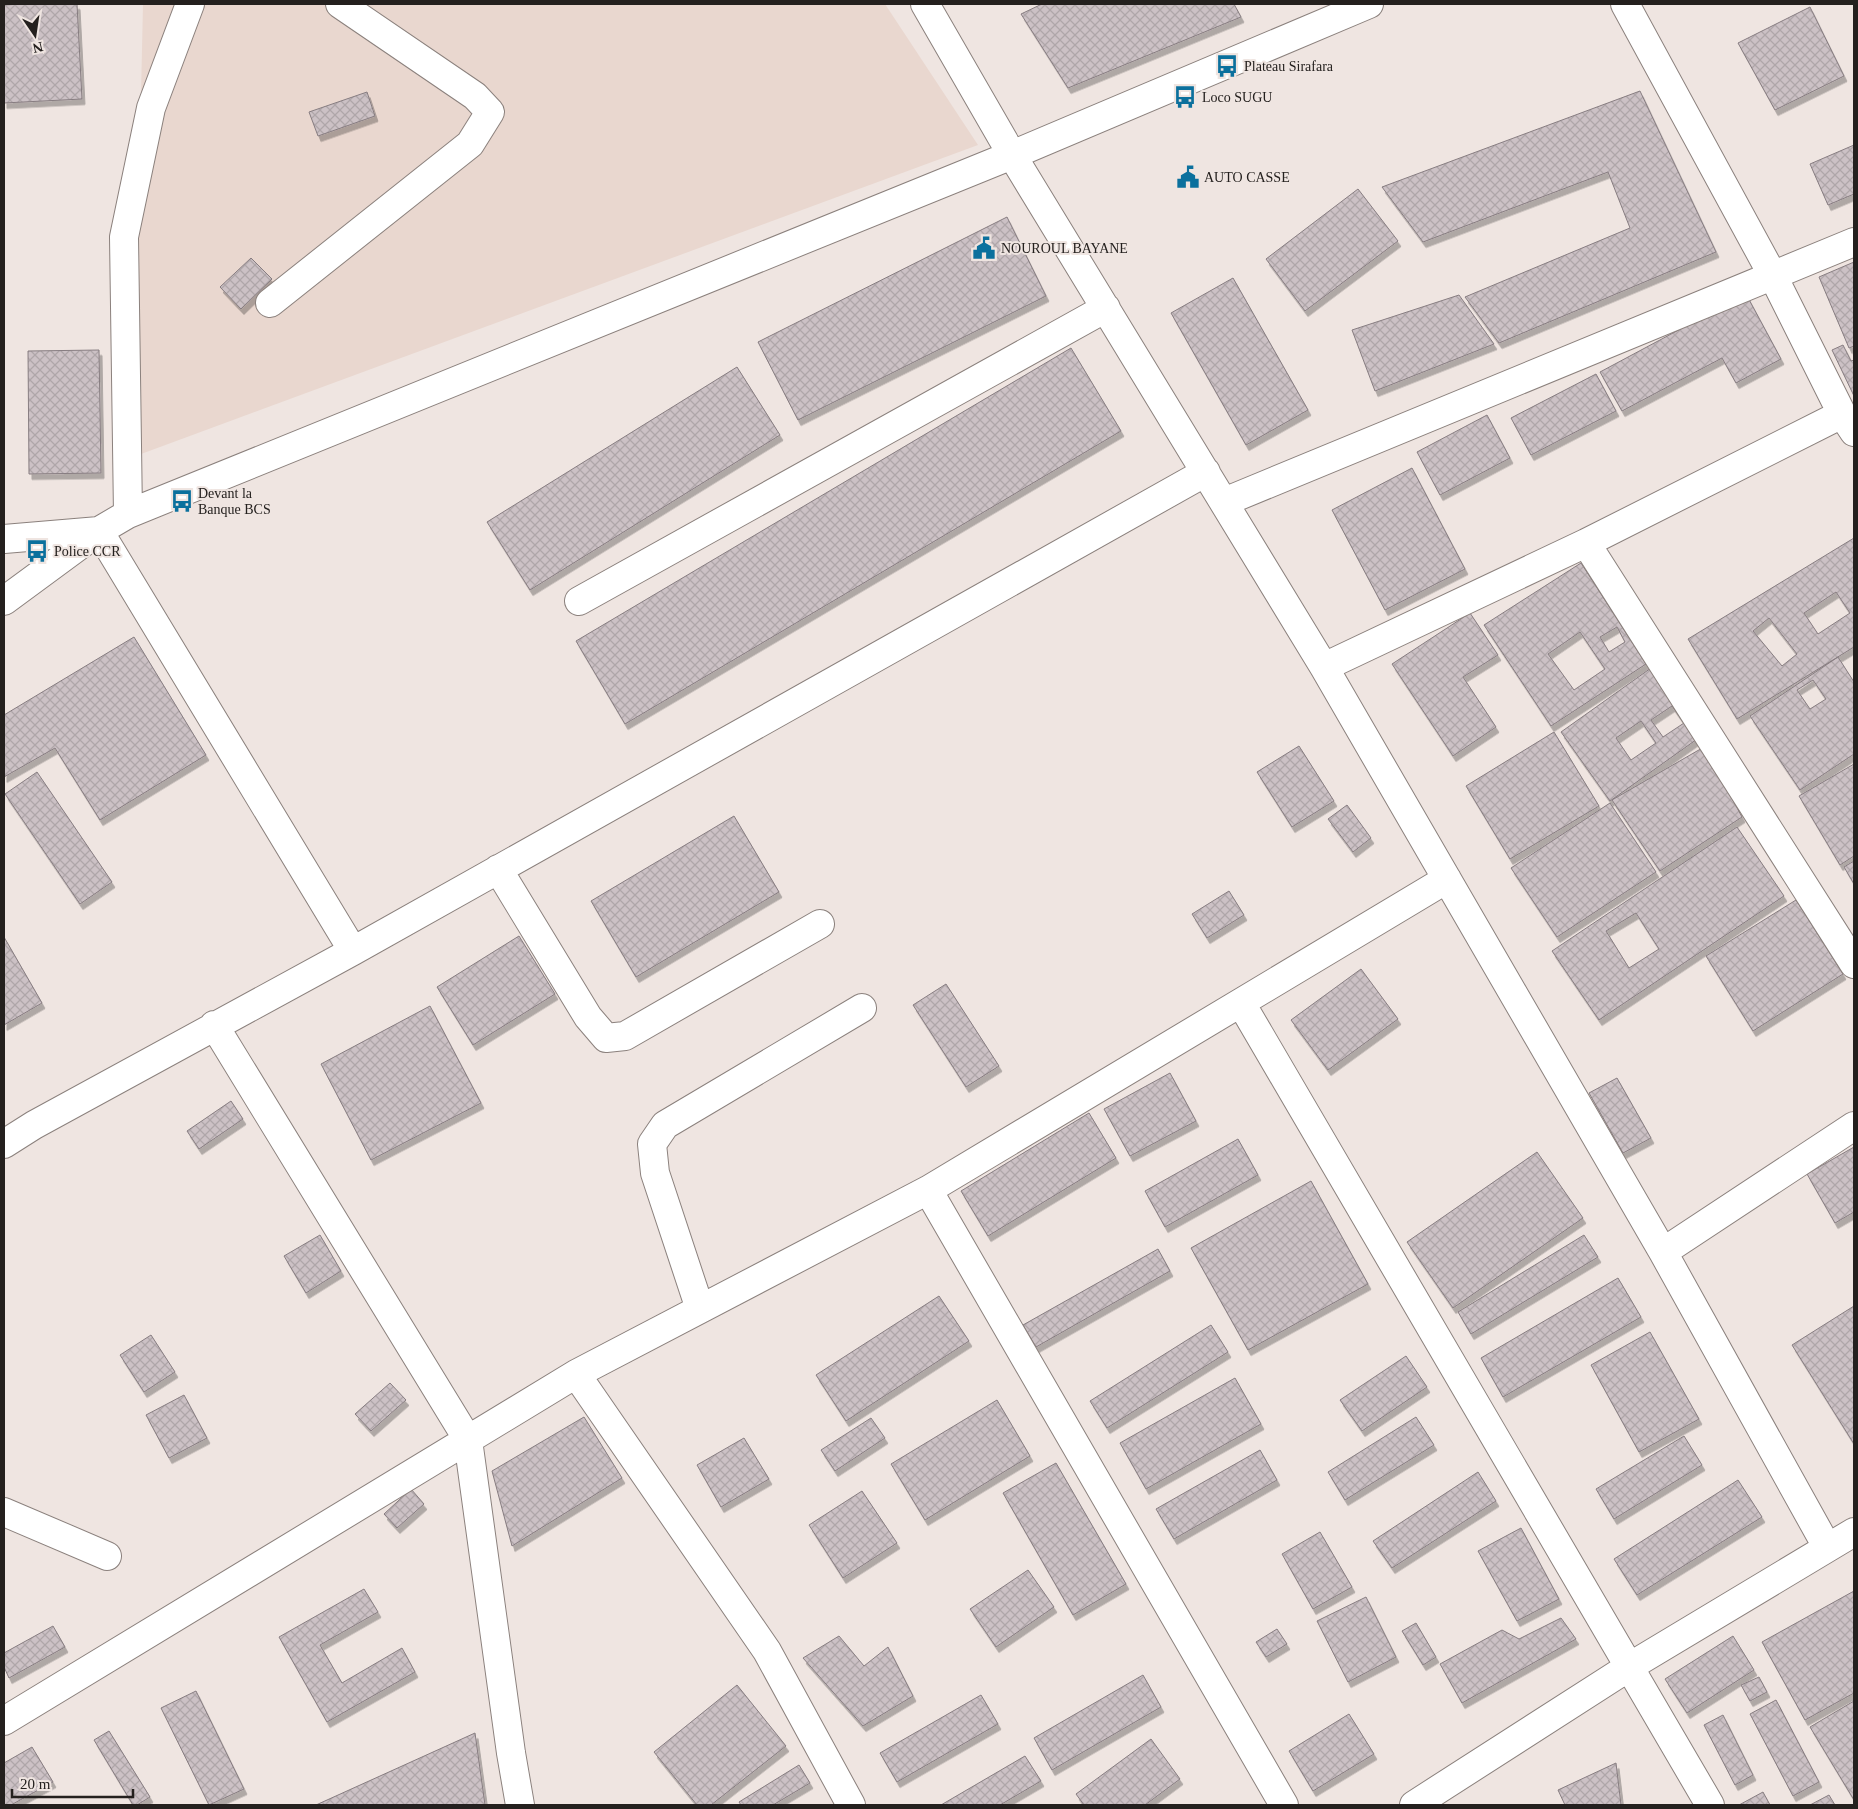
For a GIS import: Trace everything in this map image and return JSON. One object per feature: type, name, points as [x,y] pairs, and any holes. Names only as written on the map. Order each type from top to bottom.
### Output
[{"type":"street","points":[[128,514],[124,237],[152,108],[190,4]]},
{"type":"street","points":[[270,303],[470,144],[490,112],[475,96],[340,4]]},
{"type":"street","points":[[925,4],[1012,155],[1324,667],[1663,1252],[1827,1547]]},
{"type":"street","points":[[4,601],[99,531],[128,514],[1012,155],[1369,4]]},
{"type":"street","points":[[1324,667],[1586,542],[1848,423],[1773,276],[1626,4]]},
{"type":"street","points":[[1224,502],[1854,242]]},
{"type":"street","points":[[579,600],[1106,308]]},
{"type":"street","points":[[4,1144],[34,1125],[214,1025],[353,951],[1206,472]]},
{"type":"street","points":[[4,539],[99,531]]},
{"type":"street","points":[[99,531],[353,951]]},
{"type":"street","points":[[1586,542],[1854,964]]},
{"type":"street","points":[[498,869],[588,1017],[606,1038],[625,1036],[820,924]]},
{"type":"street","points":[[4,1721],[576,1374],[928,1190],[1447,879]]},
{"type":"street","points":[[1241,1002],[1710,1805]]},
{"type":"street","points":[[700,1310],[655,1173],[652,1144],[665,1125],[862,1008]]},
{"type":"street","points":[[214,1025],[468,1440],[511,1753],[520,1805]]},
{"type":"street","points":[[1663,1252],[1854,1126]]},
{"type":"street","points":[[928,1190],[1284,1805]]},
{"type":"street","points":[[576,1374],[767,1651],[852,1805]]},
{"type":"street","points":[[4,1512],[107,1556]]},
{"type":"street","points":[[1414,1805],[1629,1667],[1854,1532]]},
{"type":"shaded area","points":[[143,4],[885,4],[978,145],[133,457]]},
{"type":"building","points":[[77,4],[82,99],[4,103],[4,5]]},
{"type":"building","points":[[1042,4],[1234,4],[1241,17],[1068,88],[1021,14]]},
{"type":"building","points":[[1810,7],[1844,76],[1775,110],[1738,43]]},
{"type":"building","points":[[1640,91],[1716,252],[1499,343],[1465,297],[1630,228],[1608,172],[1423,242],[1382,187]]},
{"type":"building","points":[[367,92],[375,116],[318,136],[309,112]]},
{"type":"building","points":[[1854,145],[1854,194],[1828,205],[1810,164]]},
{"type":"building","points":[[1358,189],[1398,241],[1305,311],[1266,259]]},
{"type":"building","points":[[1007,217],[1046,296],[798,420],[758,342]]},
{"type":"building","points":[[251,258],[272,279],[241,309],[220,287]]},
{"type":"building","points":[[1854,262],[1854,346],[1849,348],[1819,277]]},
{"type":"building","points":[[1233,278],[1308,410],[1246,445],[1171,313]]},
{"type":"building","points":[[1746,294],[1781,359],[1736,383],[1722,358],[1622,411],[1600,372]]},
{"type":"building","points":[[1459,295],[1494,344],[1375,391],[1352,330]]},
{"type":"building","points":[[1843,345],[1851,361],[1854,360],[1854,396],[1832,350]]},
{"type":"building","points":[[1071,348],[1121,431],[625,724],[576,641]]},
{"type":"building","points":[[99,350],[101,473],[29,474],[28,351]]},
{"type":"building","points":[[737,367],[780,435],[530,590],[487,522]]},
{"type":"building","points":[[1596,374],[1616,411],[1531,455],[1511,418]]},
{"type":"building","points":[[1487,415],[1510,458],[1440,495],[1417,452]]},
{"type":"building","points":[[1412,468],[1465,569],[1385,610],[1332,510]]},
{"type":"building","points":[[1854,538],[1854,647],[1737,719],[1688,639]],"holes":[[[1836,592],[1850,613],[1818,634],[1804,613]],[[1769,618],[1797,654],[1782,666],[1753,631]]]},
{"type":"building","points":[[1581,563],[1646,664],[1551,726],[1484,625]],"holes":[[[1617,627],[1625,642],[1609,652],[1600,637]],[[1580,632],[1605,669],[1574,690],[1548,654]]]},
{"type":"building","points":[[1470,613],[1498,655],[1463,677],[1496,727],[1453,756],[1392,664]]},
{"type":"building","points":[[134,637],[206,755],[100,820],[55,748],[4,777],[4,715]]},
{"type":"building","points":[[1838,657],[1854,682],[1854,754],[1800,790],[1750,716]],"holes":[[[1813,680],[1826,699],[1810,709],[1797,690]]]},
{"type":"building","points":[[1651,668],[1700,737],[1610,801],[1561,732]],"holes":[[[1672,706],[1684,723],[1663,737],[1651,720]],[[1641,721],[1656,743],[1631,760],[1616,738]]]},
{"type":"building","points":[[1554,732],[1599,806],[1510,859],[1466,786]]},
{"type":"building","points":[[1299,746],[1334,801],[1292,827],[1257,772]]},
{"type":"building","points":[[1704,747],[1742,817],[1660,871],[1612,800]]},
{"type":"building","points":[[1854,764],[1854,856],[1840,865],[1799,796]]},
{"type":"building","points":[[37,772],[112,882],[80,904],[5,794]]},
{"type":"building","points":[[1610,803],[1656,872],[1557,937],[1511,868]]},
{"type":"building","points":[[1347,805],[1371,838],[1353,852],[1328,819]]},
{"type":"building","points":[[734,816],[779,892],[636,977],[591,901]]},
{"type":"building","points":[[1737,827],[1784,896],[1599,1020],[1552,951]],"holes":[[[1636,913],[1659,949],[1629,968],[1606,931]]]},
{"type":"building","points":[[1854,861],[1854,884],[1844,867]]},
{"type":"building","points":[[1229,891],[1244,915],[1207,938],[1192,914]]},
{"type":"building","points":[[1796,900],[1843,974],[1753,1031],[1706,956]]},
{"type":"building","points":[[519,936],[555,994],[473,1045],[437,987]]},
{"type":"building","points":[[4,937],[42,1003],[4,1025]]},
{"type":"building","points":[[1361,969],[1398,1019],[1328,1070],[1291,1020]]},
{"type":"building","points":[[946,984],[999,1066],[966,1087],[913,1005]]},
{"type":"building","points":[[430,1006],[481,1103],[371,1160],[321,1064]]},
{"type":"building","points":[[1170,1073],[1196,1121],[1130,1156],[1104,1109]]},
{"type":"building","points":[[1617,1078],[1651,1138],[1623,1153],[1589,1093]]},
{"type":"building","points":[[231,1101],[243,1119],[199,1149],[187,1131]]},
{"type":"building","points":[[1089,1113],[1116,1158],[988,1236],[961,1191]]},
{"type":"building","points":[[1238,1139],[1258,1175],[1165,1227],[1145,1191]]},
{"type":"building","points":[[1854,1147],[1854,1212],[1835,1223],[1807,1174]]},
{"type":"building","points":[[1537,1152],[1583,1218],[1453,1308],[1407,1242]]},
{"type":"building","points":[[1311,1181],[1368,1284],[1248,1350],[1191,1248]]},
{"type":"building","points":[[320,1235],[341,1271],[306,1293],[284,1256]]},
{"type":"building","points":[[1584,1235],[1598,1257],[1471,1334],[1458,1312]]},
{"type":"building","points":[[1158,1249],[1170,1271],[1036,1347],[1023,1325]]},
{"type":"building","points":[[1618,1278],[1641,1317],[1503,1397],[1481,1358]]},
{"type":"building","points":[[939,1296],[969,1341],[846,1421],[816,1375]]},
{"type":"building","points":[[1854,1306],[1854,1444],[1792,1345]]},
{"type":"building","points":[[1211,1325],[1228,1352],[1107,1428],[1090,1401]]},
{"type":"building","points":[[1650,1332],[1699,1419],[1639,1452],[1591,1365]]},
{"type":"building","points":[[151,1335],[175,1372],[144,1392],[120,1355]]},
{"type":"building","points":[[1406,1356],[1427,1387],[1362,1431],[1340,1400]]},
{"type":"building","points":[[1235,1378],[1261,1424],[1146,1489],[1120,1443]]},
{"type":"building","points":[[390,1383],[406,1400],[371,1431],[355,1414]]},
{"type":"building","points":[[184,1395],[207,1438],[169,1458],[146,1415]]},
{"type":"building","points":[[997,1400],[1030,1456],[925,1520],[891,1464]]},
{"type":"building","points":[[584,1417],[622,1478],[512,1546],[492,1471]]},
{"type":"building","points":[[1416,1417],[1434,1445],[1345,1500],[1328,1472]]},
{"type":"building","points":[[871,1418],[885,1438],[835,1471],[821,1450]]},
{"type":"building","points":[[1684,1436],[1702,1465],[1614,1519],[1596,1489]]},
{"type":"building","points":[[744,1438],[769,1479],[721,1507],[697,1465]]},
{"type":"building","points":[[1260,1450],[1277,1480],[1174,1539],[1156,1509]]},
{"type":"building","points":[[1056,1463],[1126,1584],[1073,1615],[1003,1493]]},
{"type":"building","points":[[1478,1472],[1496,1501],[1392,1568],[1373,1541]]},
{"type":"building","points":[[1738,1480],[1762,1517],[1637,1595],[1614,1559]]},
{"type":"building","points":[[411,1489],[424,1504],[397,1528],[384,1514]]},
{"type":"building","points":[[862,1491],[897,1543],[843,1578],[809,1525]]},
{"type":"building","points":[[1521,1528],[1559,1599],[1517,1621],[1478,1551]]},
{"type":"building","points":[[1320,1532],[1352,1587],[1313,1609],[1282,1554]]},
{"type":"building","points":[[1028,1570],[1054,1607],[996,1647],[970,1609]]},
{"type":"building","points":[[364,1589],[378,1612],[320,1645],[342,1683],[402,1648],[415,1672],[327,1722],[279,1637]]},
{"type":"building","points":[[1854,1591],[1854,1693],[1805,1720],[1762,1642]]},
{"type":"building","points":[[1366,1597],[1396,1657],[1348,1682],[1317,1621]]},
{"type":"building","points":[[1561,1618],[1576,1639],[1462,1703],[1440,1664],[1502,1630],[1519,1639]]},
{"type":"building","points":[[1416,1623],[1436,1657],[1423,1665],[1402,1631]]},
{"type":"building","points":[[53,1626],[65,1647],[9,1678],[4,1667],[4,1653]]},
{"type":"building","points":[[1277,1629],[1287,1644],[1266,1657],[1256,1642]]},
{"type":"building","points":[[839,1636],[864,1666],[888,1647],[913,1696],[863,1726],[803,1658]]},
{"type":"building","points":[[1733,1636],[1754,1670],[1687,1713],[1665,1679]]},
{"type":"building","points":[[1143,1675],[1161,1707],[1052,1770],[1034,1738]]},
{"type":"building","points":[[1759,1677],[1767,1692],[1750,1701],[1741,1685]]},
{"type":"building","points":[[737,1685],[786,1746],[711,1805],[697,1805],[654,1752]]},
{"type":"building","points":[[196,1691],[244,1789],[209,1805],[161,1708]]},
{"type":"building","points":[[981,1695],[998,1724],[897,1782],[880,1753]]},
{"type":"building","points":[[1776,1700],[1819,1782],[1793,1796],[1750,1714]]},
{"type":"building","points":[[1854,1701],[1854,1800],[1810,1727]]},
{"type":"building","points":[[1349,1714],[1374,1754],[1313,1791],[1289,1751]]},
{"type":"building","points":[[1723,1715],[1753,1775],[1735,1785],[1704,1725]]},
{"type":"building","points":[[109,1731],[150,1797],[137,1805],[133,1805],[94,1740]]},
{"type":"building","points":[[475,1733],[485,1805],[316,1805]]},
{"type":"building","points":[[1151,1739],[1180,1779],[1145,1805],[1084,1805],[1076,1794]]},
{"type":"building","points":[[32,1747],[53,1782],[11,1805],[4,1805],[4,1763]]},
{"type":"building","points":[[1025,1756],[1041,1781],[1000,1805],[941,1805]]},
{"type":"building","points":[[1616,1763],[1621,1805],[1565,1805],[1558,1790]]},
{"type":"building","points":[[799,1765],[810,1783],[773,1805],[741,1805],[739,1802]]},
{"type":"building","points":[[1763,1792],[1770,1805],[1739,1805]]},
{"type":"building","points":[[1829,1795],[1835,1805],[1810,1805]]},
{"type":"place","name":"Plateau Sirafara","points":[[1227,66]]},
{"type":"place","name":"Loco SUGU","points":[[1185,97]]},
{"type":"place","name":"AUTO CASSE","points":[[1188,177]]},
{"type":"place","name":"NOUROUL BAYANE","points":[[984,248]]},
{"type":"place","name":"Devant la Banque BCS","points":[[182,501]]},
{"type":"place","name":"Police CCR","points":[[37,551]]}]
